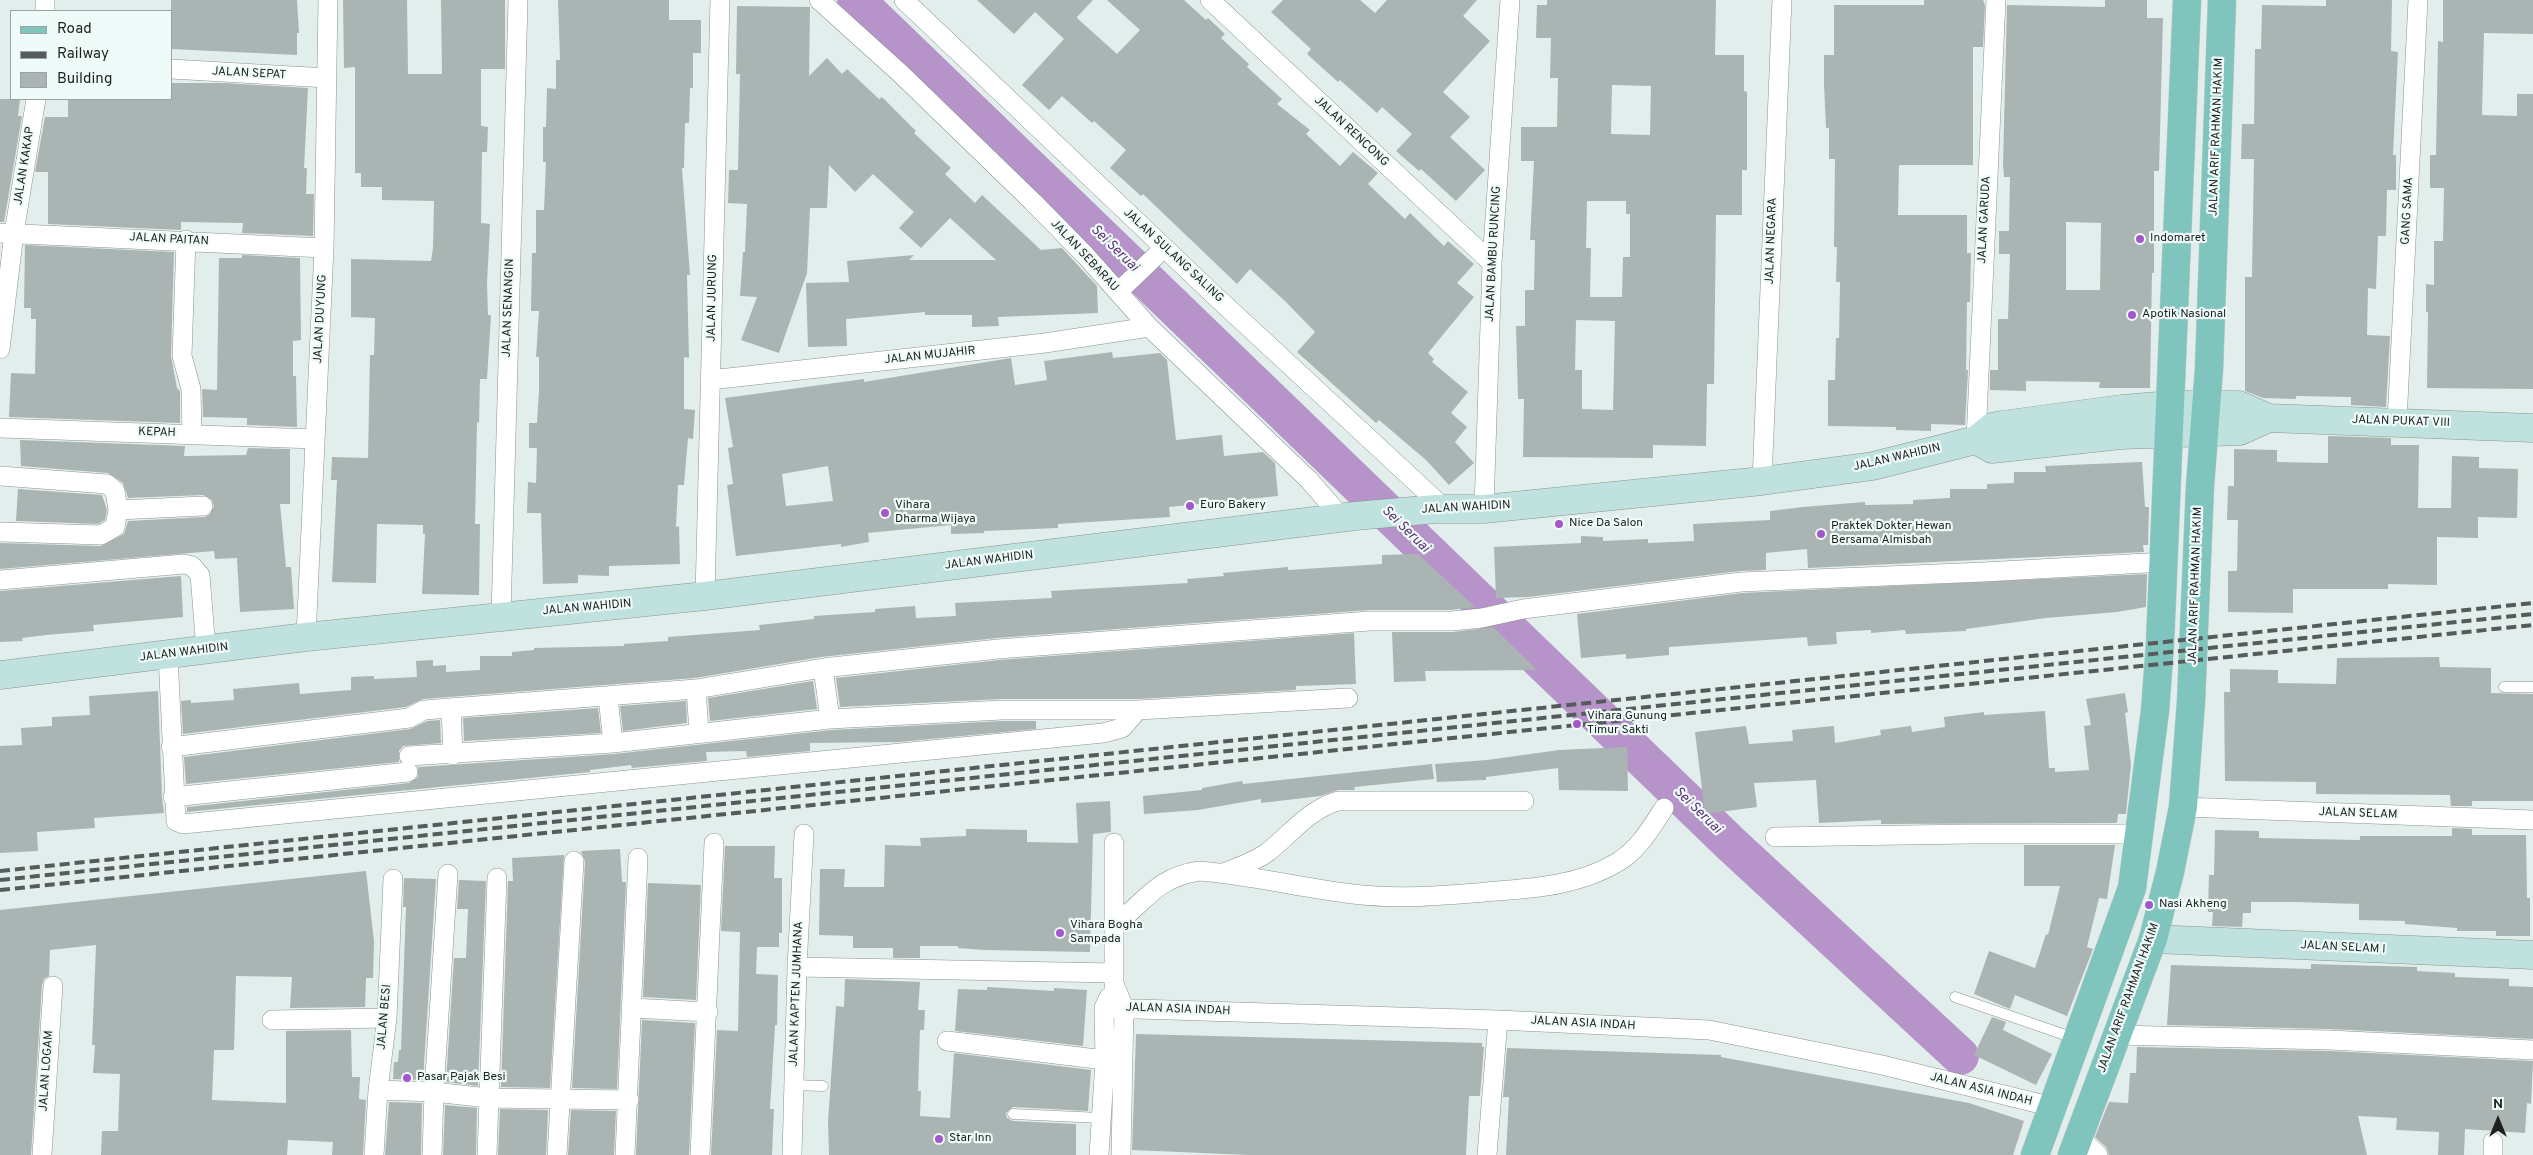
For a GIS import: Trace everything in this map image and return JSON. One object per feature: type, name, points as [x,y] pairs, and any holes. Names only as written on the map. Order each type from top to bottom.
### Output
[{"type":"main road","points":[[2035,1155],[2132,888],[2140,834],[2155,711],[2164,562],[2187,0]]},
{"type":"main road","name":"JALAN ARIF RAHMAN HAKIM","points":[[2075,1146],[2152,938],[2170,872],[2183,807],[2191,702],[2205,432],[2222,0]]},
{"type":"street","name":"JALAN DUYUNG","points":[[306,637],[324,248],[328,0]]},
{"type":"street","name":"JALAN SENANGIN","points":[[501,616],[518,0]]},
{"type":"street","name":"JALAN JURUNG","points":[[705,596],[720,0]]},
{"type":"street","name":"JALAN SEBARAU","points":[[819,0],[901,74],[1123,288],[1149,327],[1349,517]]},
{"type":"street","name":"JALAN SULANG SALING","points":[[904,0],[1161,251],[1441,510]]},
{"type":"street","name":"JALAN RENCONG","points":[[1210,0],[1492,263]]},
{"type":"street","name":"JALAN BAMBU RUNCING","points":[[1484,509],[1492,263],[1510,0]]},
{"type":"street","name":"JALAN NEGARA","points":[[1762,481],[1782,0]]},
{"type":"street","name":"JALAN GARUDA","points":[[1976,440],[1996,0]]},
{"type":"street","name":"GANG SAMA","points":[[2397,422],[2418,0]]},
{"type":"street","name":"JALAN SEPAT","points":[[172,69],[327,78]]},
{"type":"street","name":"JALAN KAKAP","points":[[0,349],[7,233],[36,100]]},
{"type":"street","name":"JALAN PAITAN","points":[[7,233],[324,248]]},
{"type":"street","points":[[186,240],[182,356],[191,389],[192,434]]},
{"type":"street","points":[[1123,288],[1161,251]]},
{"type":"street","name":"JALAN MUJAHIR","points":[[710,380],[1045,343],[1149,327]]},
{"type":"street","name":"JALAN WAHIDIN","points":[[0,675],[306,637],[705,596],[1349,517],[1441,510],[1484,509],[1762,481],[1873,466],[1976,440],[1992,427],[2002,425],[2122,409],[2171,405],[2206,405]]},
{"type":"street","name":"JALAN PUKAT VIII","points":[[2206,405],[2239,406],[2269,418],[2533,428]]},
{"type":"street","name":"JALAN PUKAT VIII","points":[[2205,432],[2240,431],[2269,418]]},
{"type":"street","name":"KEPAH","points":[[0,428],[315,438]]},
{"type":"street","points":[[1976,440],[1992,449],[2170,432],[2205,432]]},
{"type":"street","points":[[0,476],[107,484],[116,491],[118,510],[115,527],[101,535],[0,532]]},
{"type":"street","points":[[118,510],[204,506]]},
{"type":"street","points":[[171,747],[408,718],[424,710],[696,689],[822,668],[1047,646],[1370,621],[1452,621],[1482,618],[1523,609],[1751,581],[1984,572],[2164,562]]},
{"type":"street","points":[[0,580],[184,564],[192,566],[200,575],[206,650]]},
{"type":"street","points":[[168,655],[173,797],[176,821],[182,824],[406,800],[767,768],[1103,733],[1122,728],[1128,724],[1138,710]]},
{"type":"street","points":[[822,668],[830,720]]},
{"type":"street","points":[[696,689],[699,732]]},
{"type":"street","points":[[608,696],[613,743]]},
{"type":"street","points":[[173,797],[409,764],[453,755],[613,743],[699,732],[830,720],[1002,710],[1138,710],[1348,698]]},
{"type":"street","points":[[451,708],[453,755]]},
{"type":"street","points":[[1224,873],[1268,852],[1311,813],[1322,806],[1338,801],[1524,801]]},
{"type":"street","name":"JALAN SELAM","points":[[2183,807],[2533,820]]},
{"type":"street","points":[[1114,925],[1132,911],[1160,884],[1178,874],[1199,871],[1224,873],[1256,880],[1355,894],[1394,897],[1510,890],[1567,883],[1618,862],[1648,834],[1664,808]]},
{"type":"street","name":"JALAN KAPTEN JUMHANA","points":[[792,1155],[797,967],[804,834]]},
{"type":"street","points":[[1774,837],[2140,834]]},
{"type":"street","points":[[700,1155],[708,1012],[714,843]]},
{"type":"street","points":[[1114,843],[1114,978],[1124,1008],[1121,1155]]},
{"type":"street","points":[[625,1155],[629,1100],[638,858]]},
{"type":"street","points":[[558,1155],[574,861]]},
{"type":"street","points":[[432,1155],[434,1092],[448,874]]},
{"type":"street","points":[[487,1155],[497,878]]},
{"type":"street","name":"JALAN BESI","points":[[374,1155],[378,1090],[386,1018],[393,879]]},
{"type":"street","name":"JALAN SELAM I","points":[[2152,938],[2533,955]]},
{"type":"street","points":[[797,967],[1114,978]]},
{"type":"street","points":[[1099,1155],[1105,1060],[1104,1008],[1114,978]]},
{"type":"street","name":"JALAN LOGAM","points":[[42,1155],[52,986]]},
{"type":"street","points":[[632,1008],[708,1012]]},
{"type":"street","name":"JALAN ASIA INDAH","points":[[1104,1008],[1498,1020],[1709,1030],[1882,1065],[2053,1108]]},
{"type":"street","points":[[272,1020],[386,1018]]},
{"type":"street","points":[[1487,1155],[1498,1020]]},
{"type":"street","points":[[2116,1035],[2329,1040],[2533,1050]]},
{"type":"street","points":[[947,1041],[1105,1060]]},
{"type":"street","points":[[378,1090],[434,1092],[488,1098],[629,1100]]},
{"type":"street","points":[[2075,1146],[2098,1155]]},
{"type":"lane","points":[[2504,687],[2533,687]]},
{"type":"lane","points":[[1955,997],[2078,1039]]},
{"type":"lane","points":[[794,1084],[823,1086]]},
{"type":"lane","points":[[1013,1114],[1101,1118]]},
{"type":"building","points":[[171,0],[297,0],[299,33],[297,33],[297,55],[172,49]]},
{"type":"building","points":[[343,0],[407,0],[408,74],[442,74],[441,0],[505,0],[505,69],[481,69],[481,126],[488,127],[487,152],[482,152],[481,223],[490,224],[487,284],[488,315],[491,315],[487,379],[480,379],[479,423],[477,422],[475,524],[480,524],[479,595],[422,594],[425,534],[423,534],[423,525],[377,524],[376,583],[332,582],[337,480],[331,480],[332,457],[368,458],[370,355],[374,355],[375,318],[351,317],[351,259],[431,261],[434,201],[382,200],[382,187],[361,187],[361,173],[355,173],[355,67],[344,68]]},
{"type":"building","points":[[558,0],[669,0],[669,20],[701,20],[701,53],[693,53],[693,88],[690,88],[689,123],[685,123],[684,168],[682,168],[690,275],[687,275],[689,358],[684,357],[684,409],[695,410],[693,439],[688,438],[684,485],[678,485],[676,527],[679,526],[680,564],[609,566],[609,576],[578,575],[578,583],[543,584],[541,513],[527,513],[528,482],[536,483],[537,448],[529,448],[529,423],[537,423],[539,391],[539,357],[536,357],[539,311],[531,311],[532,253],[536,253],[536,210],[544,210],[546,162],[543,162],[543,127],[546,127],[547,88],[556,89],[556,60],[560,60]]},
{"type":"building","points":[[977,0],[1093,0],[1077,17],[1117,54],[1140,30],[1107,0],[1184,0],[1225,34],[1221,38],[1249,64],[1247,67],[1282,99],[1277,104],[1310,130],[1306,134],[1340,166],[1353,152],[1378,173],[1368,184],[1405,219],[1410,213],[1444,246],[1448,241],[1474,264],[1457,283],[1474,297],[1428,353],[1434,359],[1432,362],[1468,392],[1451,413],[1467,427],[1455,442],[1474,463],[1449,485],[1426,460],[1379,420],[1376,423],[1297,352],[1315,332],[1285,301],[1250,269],[1237,284],[1143,194],[1141,196],[1110,168],[1126,150],[1094,121],[1092,123],[1062,96],[1049,110],[1022,85],[1064,39],[1035,12],[1014,34]]},
{"type":"building","points":[[1283,0],[1360,0],[1375,13],[1387,0],[1477,0],[1463,16],[1490,41],[1443,92],[1470,117],[1450,137],[1485,170],[1456,201],[1421,169],[1419,171],[1396,151],[1412,134],[1382,107],[1377,113],[1307,54],[1311,49],[1271,12]]},
{"type":"building","points":[[1547,0],[1716,0],[1715,55],[1744,55],[1744,91],[1747,92],[1747,170],[1742,170],[1742,215],[1716,215],[1714,384],[1707,384],[1706,446],[1653,445],[1653,458],[1523,457],[1524,399],[1518,399],[1516,326],[1525,326],[1525,290],[1534,290],[1535,240],[1530,240],[1534,161],[1521,161],[1521,127],[1557,127],[1558,78],[1550,78],[1551,38],[1536,38],[1537,5],[1547,5]],"holes":[[[1612,85],[1651,86],[1650,135],[1611,134]],[[1587,201],[1626,201],[1626,214],[1630,214],[1630,257],[1623,257],[1622,297],[1590,297],[1591,248],[1586,248]],[[1576,320],[1615,321],[1613,410],[1582,409],[1582,370],[1575,370]]]},
{"type":"building","points":[[1924,0],[1983,0],[1985,5],[1983,47],[1973,47],[1973,165],[1899,165],[1898,215],[1967,215],[1967,253],[1971,253],[1970,302],[1967,302],[1966,370],[1968,370],[1965,425],[1931,424],[1931,431],[1896,430],[1896,427],[1828,426],[1828,380],[1835,380],[1836,338],[1839,338],[1840,282],[1836,282],[1837,247],[1834,247],[1835,159],[1829,159],[1829,128],[1826,128],[1824,84],[1824,55],[1834,55],[1834,5],[1924,5]]},
{"type":"building","points":[[2105,0],[2147,0],[2147,18],[2163,18],[2159,171],[2154,171],[2154,273],[2152,273],[2150,388],[2099,388],[2100,382],[2026,381],[2026,391],[1990,390],[1990,370],[1998,370],[1998,319],[2008,319],[2010,254],[1999,254],[1999,231],[2009,231],[2010,177],[2004,177],[2003,165],[2007,5],[2105,7]],"holes":[[[2066,222],[2101,223],[2100,290],[2066,290]]]},
{"type":"building","points":[[2326,0],[2392,0],[2391,51],[2398,52],[2393,155],[2396,155],[2396,190],[2387,190],[2386,236],[2378,236],[2376,289],[2368,288],[2367,335],[2390,336],[2386,407],[2351,405],[2351,397],[2296,396],[2296,399],[2263,398],[2245,391],[2245,277],[2252,277],[2254,159],[2241,159],[2242,124],[2254,124],[2255,49],[2261,49],[2262,5],[2326,6]]},
{"type":"building","points":[[2443,0],[2533,0],[2533,34],[2484,33],[2482,115],[2517,116],[2517,94],[2533,94],[2533,389],[2427,388],[2428,312],[2426,312],[2426,284],[2434,285],[2434,241],[2443,241],[2444,188],[2430,188],[2430,155],[2436,155],[2438,41],[2443,42]]},
{"type":"building","points":[[737,6],[810,7],[809,76],[827,58],[842,74],[847,69],[879,99],[882,97],[916,131],[914,133],[951,168],[945,174],[975,203],[982,195],[1041,250],[1062,248],[1097,286],[1098,313],[998,317],[999,326],[972,327],[972,315],[925,315],[925,312],[846,319],[847,346],[808,347],[806,283],[849,282],[847,261],[914,255],[909,260],[996,260],[950,218],[921,248],[899,228],[914,212],[873,174],[855,192],[829,165],[827,208],[810,208],[807,273],[779,353],[741,340],[757,297],[740,296],[743,252],[745,252],[747,204],[728,203],[729,170],[738,170],[740,74],[736,74]]},
{"type":"building","points":[[172,83],[224,83],[308,88],[304,168],[307,168],[306,194],[314,194],[313,236],[242,233],[243,223],[181,222],[181,230],[48,224],[48,172],[35,172],[45,117],[68,117],[68,100],[172,100]]},
{"type":"building","points":[[0,99],[20,100],[18,116],[22,116],[4,222],[0,222]]},
{"type":"building","points":[[25,245],[174,252],[171,356],[177,388],[180,391],[180,423],[9,417],[11,373],[35,374],[36,319],[31,319],[31,308],[24,308]]},
{"type":"building","points":[[242,255],[300,258],[301,340],[293,341],[293,376],[296,376],[297,427],[247,425],[247,418],[203,417],[202,389],[217,390],[219,258],[242,258]]},
{"type":"building","points":[[1112,352],[1113,358],[1160,353],[1167,360],[1176,440],[1222,435],[1224,456],[1263,452],[1275,463],[1278,496],[1169,507],[1170,517],[1058,524],[1058,528],[984,531],[984,533],[951,534],[951,525],[868,533],[869,542],[841,547],[841,544],[736,556],[727,485],[733,484],[728,448],[733,447],[725,398],[864,379],[864,382],[1011,358],[1015,385],[1047,380],[1044,361]],"holes":[[[828,466],[833,501],[786,506],[782,474]]]},
{"type":"building","points":[[2328,436],[2391,438],[2391,445],[2419,445],[2418,508],[2451,508],[2452,456],[2479,457],[2479,468],[2518,469],[2517,518],[2478,517],[2478,538],[2437,537],[2437,585],[2388,584],[2388,589],[2293,589],[2293,613],[2228,612],[2228,571],[2237,571],[2238,520],[2227,520],[2228,486],[2234,486],[2234,449],[2277,450],[2277,462],[2328,463]]},
{"type":"building","points":[[20,440],[185,446],[184,456],[246,455],[248,448],[290,449],[290,504],[280,504],[286,567],[291,567],[294,609],[240,612],[237,558],[215,559],[214,551],[0,569],[0,543],[101,546],[124,534],[128,521],[204,517],[209,515],[214,506],[212,500],[203,495],[128,498],[123,483],[108,473],[21,466]]},
{"type":"building","points":[[2142,462],[2145,507],[2149,507],[2148,545],[2143,545],[2144,552],[1808,568],[1807,549],[1766,553],[1766,570],[1740,571],[1528,597],[1496,598],[1494,547],[1581,543],[1581,536],[1603,537],[1603,541],[1648,539],[1648,543],[1694,541],[1693,524],[1770,520],[1770,511],[1803,507],[1865,502],[1865,505],[1913,504],[1913,500],[1950,498],[1950,489],[1987,489],[1987,484],[2014,483],[2014,472],[2046,472],[2045,466]]},
{"type":"building","points":[[18,489],[102,495],[107,510],[105,520],[98,524],[16,521]]},
{"type":"building","points":[[1418,554],[1475,607],[1451,610],[1369,610],[997,638],[821,657],[695,678],[423,699],[406,707],[183,734],[181,701],[191,700],[191,703],[234,700],[233,689],[299,683],[300,694],[351,690],[351,677],[374,676],[374,679],[417,677],[416,661],[433,660],[433,666],[446,665],[446,672],[480,670],[480,656],[512,656],[512,652],[534,650],[534,648],[624,646],[624,644],[668,641],[668,637],[760,630],[759,625],[814,619],[814,616],[875,612],[875,609],[915,606],[916,618],[956,616],[955,603],[1052,598],[1051,591],[1188,583],[1187,579],[1224,576],[1223,573],[1288,567],[1288,570],[1382,564],[1382,555]]},
{"type":"building","points":[[2147,574],[2146,607],[2117,612],[2046,618],[1966,629],[1966,631],[1906,634],[1905,630],[1871,633],[1871,630],[1836,632],[1837,644],[1808,646],[1807,637],[1669,647],[1669,655],[1626,659],[1626,654],[1581,658],[1577,614],[1742,593]]},
{"type":"building","points":[[181,576],[183,617],[93,625],[94,631],[22,638],[23,641],[0,642],[0,591]]},
{"type":"building","points":[[1493,627],[1537,670],[1425,671],[1426,681],[1394,682],[1392,632],[1453,632]]},
{"type":"building","points":[[1354,633],[1356,684],[1296,686],[1296,690],[1138,699],[1001,699],[840,707],[836,678],[999,660]]},
{"type":"building","points":[[2439,657],[2440,667],[2491,668],[2491,693],[2533,694],[2533,801],[2472,801],[2472,806],[2451,806],[2450,795],[2316,794],[2316,782],[2225,781],[2224,692],[2230,692],[2230,669],[2278,670],[2278,683],[2336,684],[2337,658]]},
{"type":"building","points":[[813,681],[817,709],[710,721],[708,698]]},
{"type":"building","points":[[158,691],[164,813],[94,818],[95,828],[37,832],[38,851],[0,853],[0,746],[22,745],[21,728],[52,726],[52,717],[90,715],[89,696]]},
{"type":"building","points":[[2125,693],[2128,712],[2125,713],[2131,765],[2126,814],[2118,814],[2117,823],[1881,824],[1881,820],[1819,823],[1816,780],[1754,783],[1757,807],[1705,814],[1695,732],[1746,726],[1749,744],[1793,741],[1792,730],[1834,726],[1835,743],[1881,735],[1880,730],[1911,726],[1912,732],[1945,727],[1944,717],[1984,712],[1984,715],[2045,711],[2049,768],[2055,768],[2055,772],[2089,770],[2084,726],[2091,725],[2086,699]]},
{"type":"building","points":[[686,701],[687,723],[623,731],[620,706]]},
{"type":"building","points":[[598,708],[601,733],[464,741],[463,718]]},
{"type":"building","points":[[440,720],[441,743],[403,746],[399,751],[399,762],[186,784],[184,757],[410,729],[427,721]]},
{"type":"building","points":[[1036,721],[1036,729],[899,742],[810,743],[810,751],[747,757],[746,751],[706,752],[707,761],[632,768],[631,765],[590,770],[590,772],[187,812],[187,807],[409,783],[418,777],[418,767],[614,754],[831,730]]},
{"type":"building","points":[[1627,747],[1628,791],[1559,790],[1558,768],[1486,777],[1486,780],[1437,782],[1435,764],[1487,760],[1559,750]]},
{"type":"building","points":[[1432,764],[1434,779],[1354,787],[1355,790],[1338,790],[1321,796],[1261,803],[1261,799],[1198,810],[1144,814],[1143,796],[1202,790],[1202,788],[1242,781],[1243,784]]},
{"type":"building","points":[[1110,801],[1111,832],[1093,834],[1090,952],[985,950],[958,948],[958,946],[920,946],[920,958],[893,958],[893,948],[853,948],[853,936],[819,935],[820,869],[845,869],[844,887],[884,887],[885,845],[921,846],[920,838],[966,836],[966,829],[1027,830],[1027,842],[1078,843],[1076,803]]},
{"type":"building","points":[[2452,828],[2472,829],[2472,835],[2526,835],[2527,898],[2530,898],[2530,936],[2496,936],[2496,931],[2457,931],[2457,928],[2405,924],[2405,921],[2359,920],[2359,904],[2296,902],[2251,902],[2251,913],[2243,913],[2242,927],[2212,926],[2213,912],[2208,912],[2209,875],[2214,875],[2215,830],[2259,831],[2259,838],[2360,840],[2360,836],[2452,836]]},
{"type":"building","points":[[2024,845],[2115,845],[2107,899],[2099,898],[2087,947],[2093,949],[2067,1016],[2015,995],[2010,1009],[1974,994],[1989,951],[2035,968],[2046,934],[2048,935],[2060,886],[2024,886]]},
{"type":"building","points":[[725,846],[775,846],[774,878],[782,878],[782,933],[779,933],[779,947],[757,947],[756,974],[778,975],[777,1025],[775,1025],[770,1109],[774,1109],[772,1155],[711,1155],[717,1030],[738,1031],[740,932],[721,931]]},
{"type":"building","points":[[620,849],[622,882],[626,882],[617,1089],[572,1088],[585,862],[581,851]]},
{"type":"building","points":[[564,855],[550,1088],[501,1087],[508,881],[513,881],[512,858]]},
{"type":"building","points":[[366,871],[374,941],[373,978],[366,978],[365,1007],[290,1008],[292,977],[236,976],[234,1050],[214,1050],[212,1100],[286,1103],[286,1031],[351,1030],[352,1077],[360,1077],[359,1099],[366,1100],[363,1155],[332,1155],[333,1142],[288,1140],[287,1155],[101,1155],[102,1131],[118,1131],[120,1074],[93,1073],[95,1045],[92,1045],[96,945],[50,950],[49,976],[44,979],[42,985],[31,1155],[0,1155],[0,910]]},
{"type":"building","points":[[404,878],[436,879],[423,1080],[393,1079],[394,1062],[398,1062],[399,1050],[401,1050],[406,907],[403,907]]},
{"type":"building","points":[[459,880],[486,881],[478,1086],[446,1082],[454,958],[466,958],[468,909],[457,909]]},
{"type":"building","points":[[648,883],[701,885],[696,1000],[643,997]]},
{"type":"building","points":[[2311,964],[2417,967],[2417,971],[2455,973],[2455,977],[2509,979],[2509,986],[2533,987],[2533,1039],[2329,1029],[2167,1025],[2171,965],[2311,969]]},
{"type":"building","points":[[845,979],[920,982],[918,1010],[925,1010],[924,1030],[920,1030],[918,1091],[921,1091],[920,1116],[950,1118],[954,1053],[1091,1070],[1088,1111],[1013,1107],[1006,1113],[1007,1118],[1013,1121],[1076,1124],[1076,1155],[829,1155],[828,1122],[836,1006],[844,1007]]},
{"type":"building","points":[[987,987],[1054,991],[1054,988],[1087,990],[1083,1046],[955,1031],[958,989],[987,990]]},
{"type":"building","points":[[1992,1017],[2006,1022],[2003,1030],[2052,1054],[2036,1085],[1974,1055]]},
{"type":"building","points":[[642,1020],[695,1023],[689,1155],[636,1155]]},
{"type":"building","points":[[1136,1034],[1482,1043],[1482,1047],[1484,1047],[1480,1096],[1469,1096],[1466,1155],[1249,1155],[1132,1150]]},
{"type":"building","points":[[2137,1047],[2329,1051],[2533,1061],[2531,1104],[2527,1103],[2525,1133],[2465,1129],[2464,1155],[2438,1155],[2439,1132],[2396,1130],[2397,1118],[2358,1116],[2367,1155],[2109,1155],[2106,1147],[2095,1137],[2109,1102],[2128,1103],[2130,1073],[2136,1073]]},
{"type":"building","points":[[1507,1048],[1721,1055],[1721,1057],[1969,1103],[2024,1121],[2013,1155],[1506,1155],[1509,1097],[1503,1097]]},
{"type":"building","points":[[389,1102],[422,1103],[421,1155],[385,1155]]},
{"type":"building","points":[[445,1105],[477,1108],[476,1155],[443,1155]]},
{"type":"building","points":[[500,1109],[548,1110],[546,1155],[498,1155]]},
{"type":"building","points":[[571,1110],[616,1111],[614,1155],[568,1155]]},
{"type":"waterway","name":"Sei Seruai","points":[[856,0],[1731,844],[1960,1056]]},
{"type":"railway","points":[[0,871],[2533,603]]},
{"type":"railway","points":[[0,880],[2533,614]]},
{"type":"railway","points":[[0,890],[2533,625]]},
{"type":"place","name":"Indomaret","points":[[2140,239]]},
{"type":"place","name":"Apotik Nasional","points":[[2132,315]]},
{"type":"place","name":"Euro Bakery","points":[[1190,506]]},
{"type":"place","name":"Vihara Dharma Wijaya","points":[[885,513]]},
{"type":"place","name":"Nice Da Salon","points":[[1559,524]]},
{"type":"place","name":"Praktek Dokter Hewan Bersama Almisbah","points":[[1821,534]]},
{"type":"place","name":"Vihara Gunung Timur Sakti","points":[[1577,724]]},
{"type":"place","name":"Nasi Akheng","points":[[2149,905]]},
{"type":"place","name":"Vihara Bogha Sampada","points":[[1060,933]]},
{"type":"place","name":"Pasar Pajak Besi","points":[[407,1078]]},
{"type":"place","name":"Star Inn","points":[[939,1139]]}]
